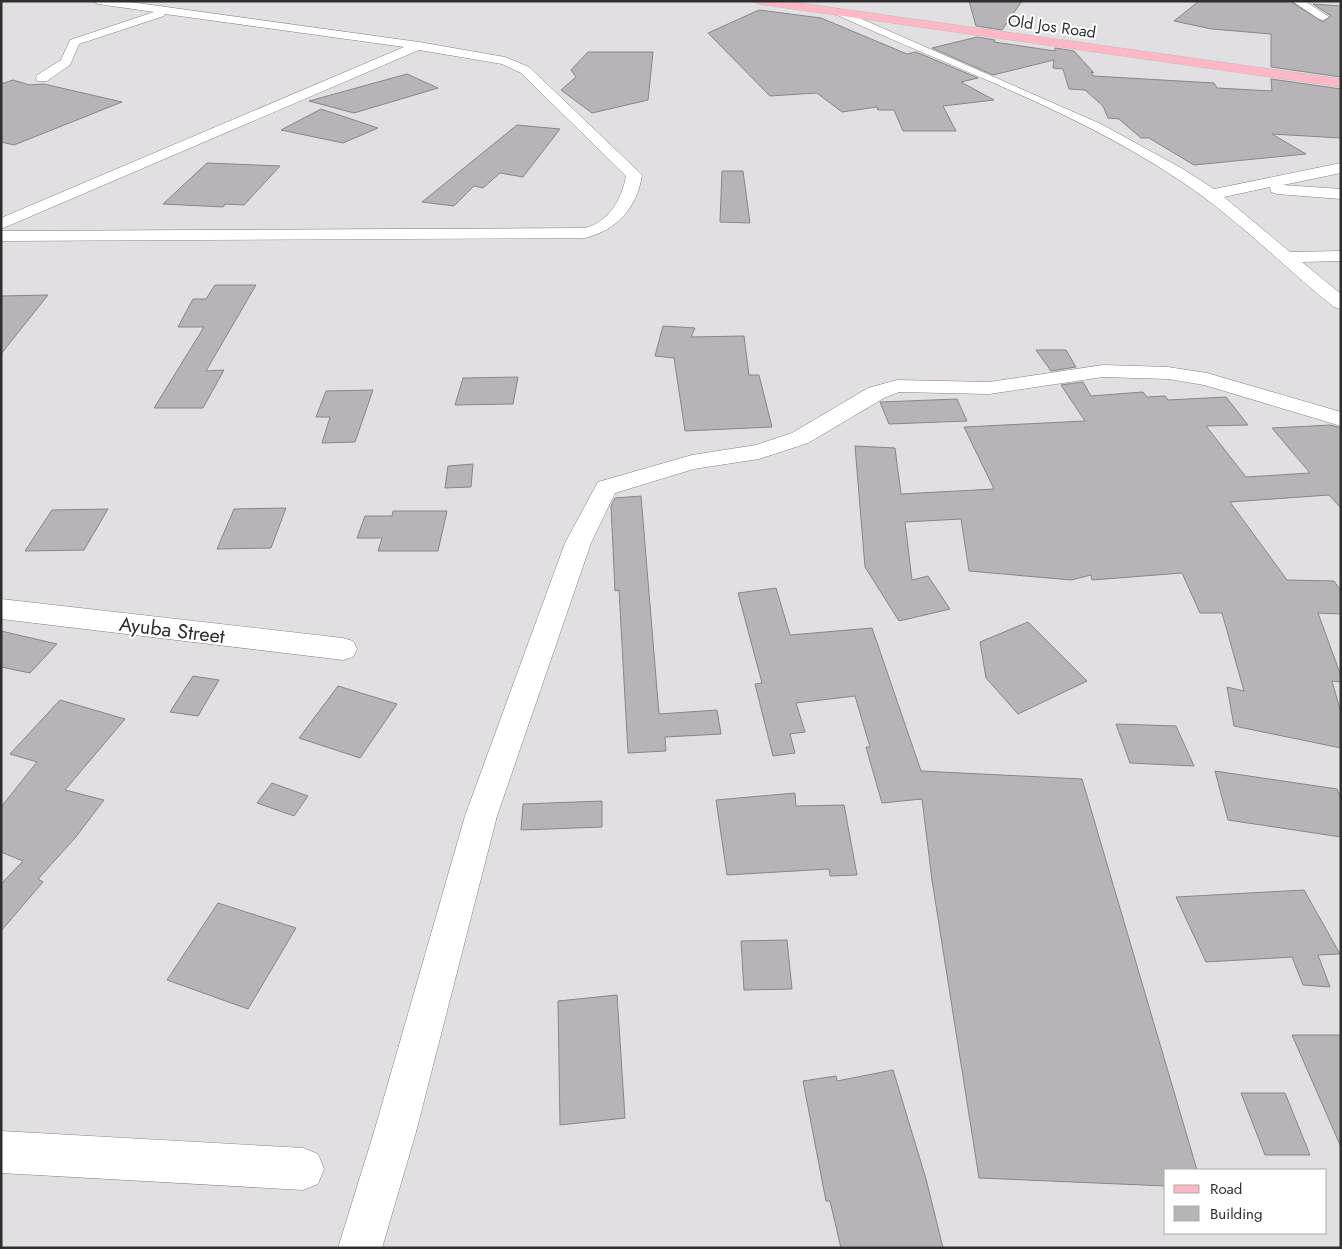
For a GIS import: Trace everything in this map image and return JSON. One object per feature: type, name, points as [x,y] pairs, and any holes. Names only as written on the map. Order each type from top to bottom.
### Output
[{"type":"main road","name":"Old Jos Road","points":[[759,1],[1341,83]]},
{"type":"street","points":[[1,236],[573,233],[602,229],[617,215],[630,196],[634,175],[525,70],[505,61],[419,46],[98,1]]},
{"type":"street","points":[[1298,1],[1323,17]]},
{"type":"street","points":[[42,78],[66,62],[74,42],[166,12]]},
{"type":"street","points":[[839,12],[1107,133],[1171,168],[1210,195],[1341,303]]},
{"type":"street","points":[[1,224],[419,46]]},
{"type":"street","points":[[1210,195],[1341,168]]},
{"type":"street","points":[[1248,187],[1341,194]]},
{"type":"street","points":[[1284,257],[1341,256]]},
{"type":"street","points":[[360,1248],[395,1132],[481,816],[578,543],[606,488],[692,462],[759,452],[800,438],[876,393],[898,386],[989,388],[1102,371],[1168,373],[1207,379],[1341,419]]},
{"type":"street","name":"Ayuba Street","points":[[1,609],[342,649]]},
{"type":"street","points":[[1,1152],[303,1169]]},
{"type":"building","points":[[969,1],[1022,1],[1002,30],[976,26]]},
{"type":"building","points":[[1199,1],[1290,1],[1323,22],[1331,16],[1313,4],[1341,6],[1341,77],[1271,67],[1271,34],[1212,29],[1174,21]]},
{"type":"building","points":[[759,10],[821,18],[907,54],[916,52],[978,78],[961,82],[994,100],[943,106],[956,131],[903,131],[894,110],[878,110],[877,107],[842,112],[817,93],[770,96],[708,33]]},
{"type":"building","points":[[977,37],[995,40],[994,42],[1055,51],[1055,48],[1074,51],[1094,73],[1091,72],[1093,76],[1214,83],[1217,88],[1272,91],[1271,79],[1341,89],[1341,138],[1272,134],[1306,154],[1194,165],[1149,138],[1141,138],[1119,119],[1108,118],[1103,106],[1085,90],[1069,89],[1063,69],[1053,68],[1054,60],[993,75],[932,48]]},
{"type":"building","points":[[588,52],[653,52],[648,100],[592,113],[561,90],[576,77],[571,70]]},
{"type":"building","points":[[407,74],[438,88],[354,113],[309,101]]},
{"type":"building","points":[[13,80],[30,85],[44,84],[122,102],[14,145],[1,142],[1,84]]},
{"type":"building","points":[[321,109],[378,128],[343,143],[281,130]]},
{"type":"building","points":[[517,125],[560,129],[523,177],[500,173],[483,188],[474,186],[454,206],[422,202]]},
{"type":"building","points":[[207,163],[280,166],[244,205],[225,204],[223,207],[163,204]]},
{"type":"building","points":[[722,171],[743,171],[750,223],[720,222]]},
{"type":"building","points":[[215,285],[256,285],[206,371],[224,370],[203,408],[154,408],[204,327],[178,327],[193,299],[206,299]]},
{"type":"building","points":[[48,295],[1,354],[1,296]]},
{"type":"building","points":[[663,326],[695,328],[691,337],[744,336],[749,375],[759,375],[772,427],[685,431],[674,358],[655,356]]},
{"type":"building","points":[[1036,350],[1066,350],[1076,367],[1051,371]]},
{"type":"building","points":[[518,377],[513,404],[455,405],[463,378]]},
{"type":"building","points":[[1083,382],[1091,396],[1143,392],[1147,397],[1165,396],[1168,400],[1226,397],[1248,425],[1206,426],[1246,477],[1310,473],[1272,428],[1331,425],[1341,428],[1341,508],[1329,495],[1230,502],[1287,580],[1334,581],[1341,591],[1341,614],[1318,613],[1341,676],[1341,682],[1332,681],[1341,713],[1341,748],[1234,726],[1227,687],[1244,691],[1222,613],[1200,613],[1182,573],[1092,580],[1091,575],[1071,580],[969,571],[961,519],[905,522],[912,580],[928,576],[950,609],[899,621],[865,567],[855,446],[895,448],[901,494],[994,489],[964,427],[1085,421],[1061,385]]},
{"type":"building","points":[[373,390],[355,442],[322,443],[330,417],[316,417],[326,391]]},
{"type":"building","points":[[957,399],[967,421],[889,424],[880,402]]},
{"type":"building","points":[[473,464],[471,487],[445,488],[448,466]]},
{"type":"building","points":[[641,496],[659,714],[717,710],[721,734],[665,737],[666,751],[628,753],[619,590],[615,591],[611,506],[615,498]]},
{"type":"building","points":[[286,508],[271,548],[217,549],[234,509]]},
{"type":"building","points":[[108,509],[84,550],[25,551],[52,510]]},
{"type":"building","points":[[393,511],[447,511],[438,551],[378,551],[382,538],[357,538],[365,516],[392,516]]},
{"type":"building","points":[[776,588],[790,635],[872,628],[921,771],[1082,779],[1197,1169],[1164,1169],[1164,1186],[979,1178],[932,880],[922,799],[882,803],[866,747],[870,747],[855,696],[796,703],[805,732],[790,734],[795,753],[773,756],[755,684],[762,683],[738,593]]},
{"type":"building","points":[[1028,622],[1087,681],[1018,714],[986,678],[980,642]]},
{"type":"building","points":[[1,631],[57,644],[30,673],[1,667]]},
{"type":"building","points":[[193,676],[219,680],[198,716],[170,712]]},
{"type":"building","points":[[338,686],[397,704],[360,758],[299,738]]},
{"type":"building","points":[[60,700],[125,719],[65,790],[104,800],[75,838],[38,879],[43,882],[1,931],[1,884],[23,861],[1,852],[1,807],[37,762],[10,754]]},
{"type":"building","points":[[1116,724],[1176,726],[1194,766],[1130,763]]},
{"type":"building","points":[[1215,771],[1337,789],[1341,800],[1341,837],[1228,820]]},
{"type":"building","points":[[272,783],[308,796],[294,816],[257,803]]},
{"type":"building","points":[[795,793],[796,806],[844,805],[857,875],[830,876],[829,869],[727,875],[716,800]]},
{"type":"building","points":[[602,801],[602,827],[521,830],[523,804]]},
{"type":"building","points":[[1304,890],[1340,954],[1318,955],[1330,987],[1303,985],[1292,957],[1206,962],[1176,897]]},
{"type":"building","points":[[218,903],[296,928],[248,1009],[167,980]]},
{"type":"building","points":[[787,940],[792,989],[744,990],[741,941]]},
{"type":"building","points":[[617,995],[625,1118],[560,1125],[558,1001]]},
{"type":"building","points":[[1292,1035],[1341,1035],[1341,1147]]},
{"type":"building","points":[[893,1070],[926,1179],[943,1248],[841,1248],[830,1201],[826,1201],[803,1081],[836,1076],[837,1081]]},
{"type":"building","points":[[1241,1093],[1285,1093],[1310,1155],[1265,1155]]}]
